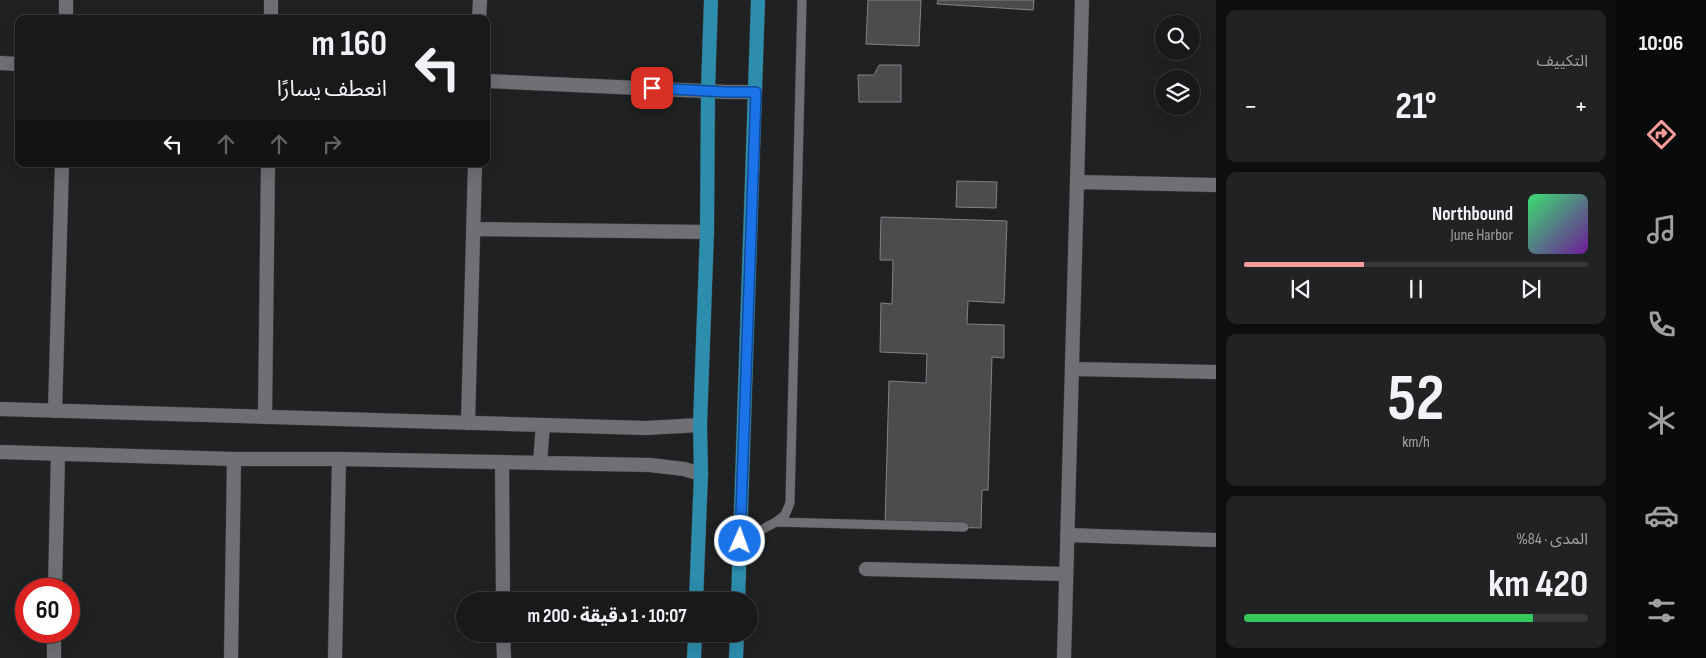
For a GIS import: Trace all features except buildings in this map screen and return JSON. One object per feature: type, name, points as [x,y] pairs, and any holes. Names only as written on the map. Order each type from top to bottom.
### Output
[{"type":"main road","points":[[696,592],[707,232],[711,0]]},
{"type":"main road","points":[[738,592],[758,0]]},
{"type":"main road","points":[[694,658],[695,642]]},
{"type":"main road","points":[[736,658],[737,642]]},
{"type":"street","points":[[66,0],[66,15]]},
{"type":"street","points":[[271,0],[271,15]]},
{"type":"street","points":[[479,15],[480,0]]},
{"type":"street","points":[[1064,658],[1082,0]]},
{"type":"street","points":[[0,63],[15,64]]},
{"type":"street","points":[[490,81],[756,92]]},
{"type":"street","points":[[56,411],[62,167]]},
{"type":"street","points":[[265,417],[268,167]]},
{"type":"street","points":[[468,423],[475,167]]},
{"type":"street","points":[[1078,182],[1216,185]]},
{"type":"street","points":[[474,229],[707,232]]},
{"type":"street","points":[[1072,369],[1216,372]]},
{"type":"street","points":[[0,409],[646,428],[700,425]]},
{"type":"street","points":[[540,462],[542,425]]},
{"type":"street","points":[[0,452],[234,459],[658,465],[701,474]]},
{"type":"street","points":[[55,578],[58,454]]},
{"type":"street","points":[[231,658],[234,459]]},
{"type":"street","points":[[335,658],[339,459]]},
{"type":"street","points":[[502,462],[503,592]]},
{"type":"street","points":[[1067,535],[1216,540]]},
{"type":"street","points":[[866,569],[1066,574]]},
{"type":"street","points":[[503,642],[504,658]]},
{"type":"street","points":[[54,643],[54,658]]},
{"type":"lane","points":[[740,541],[776,522],[785,515],[790,503],[802,0]]},
{"type":"lane","points":[[776,522],[964,527]]},
{"type":"route","points":[[652,88],[756,92],[740,541]]}]
